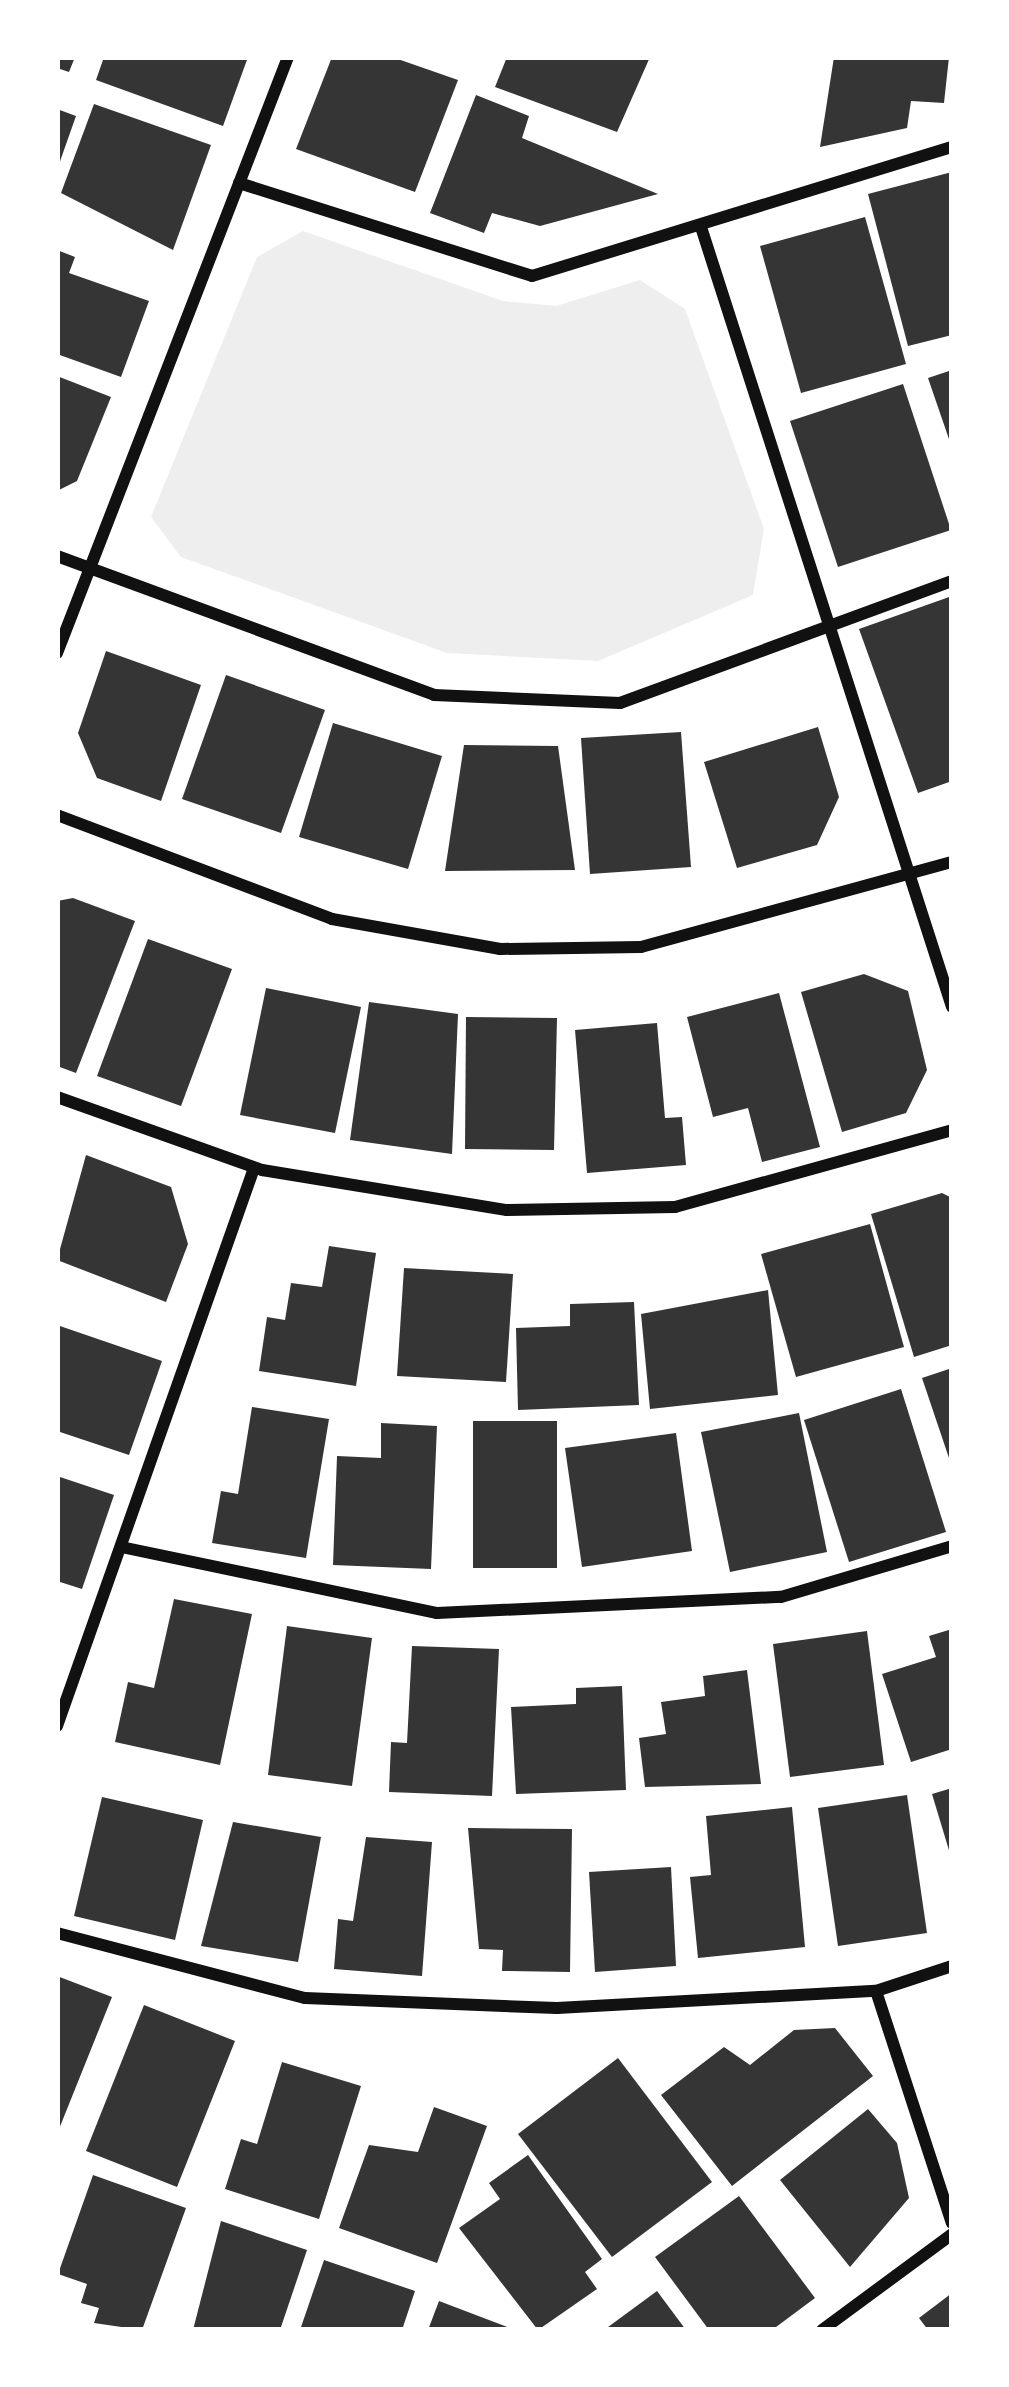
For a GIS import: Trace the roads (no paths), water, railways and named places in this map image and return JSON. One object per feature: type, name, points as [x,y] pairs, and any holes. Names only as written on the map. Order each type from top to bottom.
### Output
[{"type":"street","points":[[57,653],[288,57]]},
{"type":"street","points":[[239,183],[532,276],[952,147]]},
{"type":"street","points":[[701,227],[832,620],[952,1006]]},
{"type":"street","points":[[57,556],[434,695],[620,703],[832,620],[952,581]]},
{"type":"street","points":[[57,815],[332,919],[500,949],[641,947],[952,862]]},
{"type":"street","points":[[57,1097],[254,1168],[381,1198],[586,1212],[769,1187],[952,1130]]},
{"type":"street","points":[[57,1726],[126,1548],[254,1168]]},
{"type":"street","points":[[126,1548],[437,1612],[781,1597],[952,1546]]},
{"type":"street","points":[[57,1933],[305,1998],[557,2008],[875,1991],[952,1966]]},
{"type":"street","points":[[875,1991],[952,2223]]},
{"type":"street","points":[[822,2330],[952,2234]]}]
